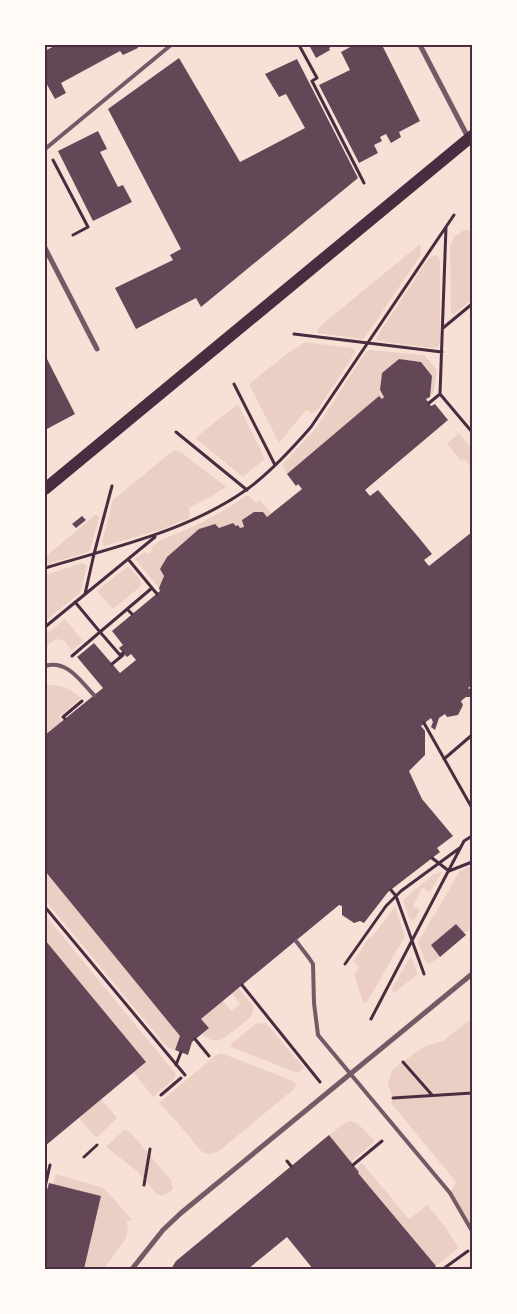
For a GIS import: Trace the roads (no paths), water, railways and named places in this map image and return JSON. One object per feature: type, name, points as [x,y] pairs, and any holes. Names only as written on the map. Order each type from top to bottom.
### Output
[{"type":"main road","points":[[45,489],[471,140]]},
{"type":"street","points":[[420,45],[471,140]]},
{"type":"street","points":[[45,248],[97,349]]},
{"type":"street","points":[[132,1269],[163,1230],[181,1213],[472,974]]},
{"type":"lane","points":[[45,149],[171,45]]},
{"type":"lane","points":[[45,666],[49,664],[61,666],[71,671],[94,695]]},
{"type":"lane","points":[[296,940],[313,964],[314,1003],[318,1035],[450,1193],[472,1231]]}]
